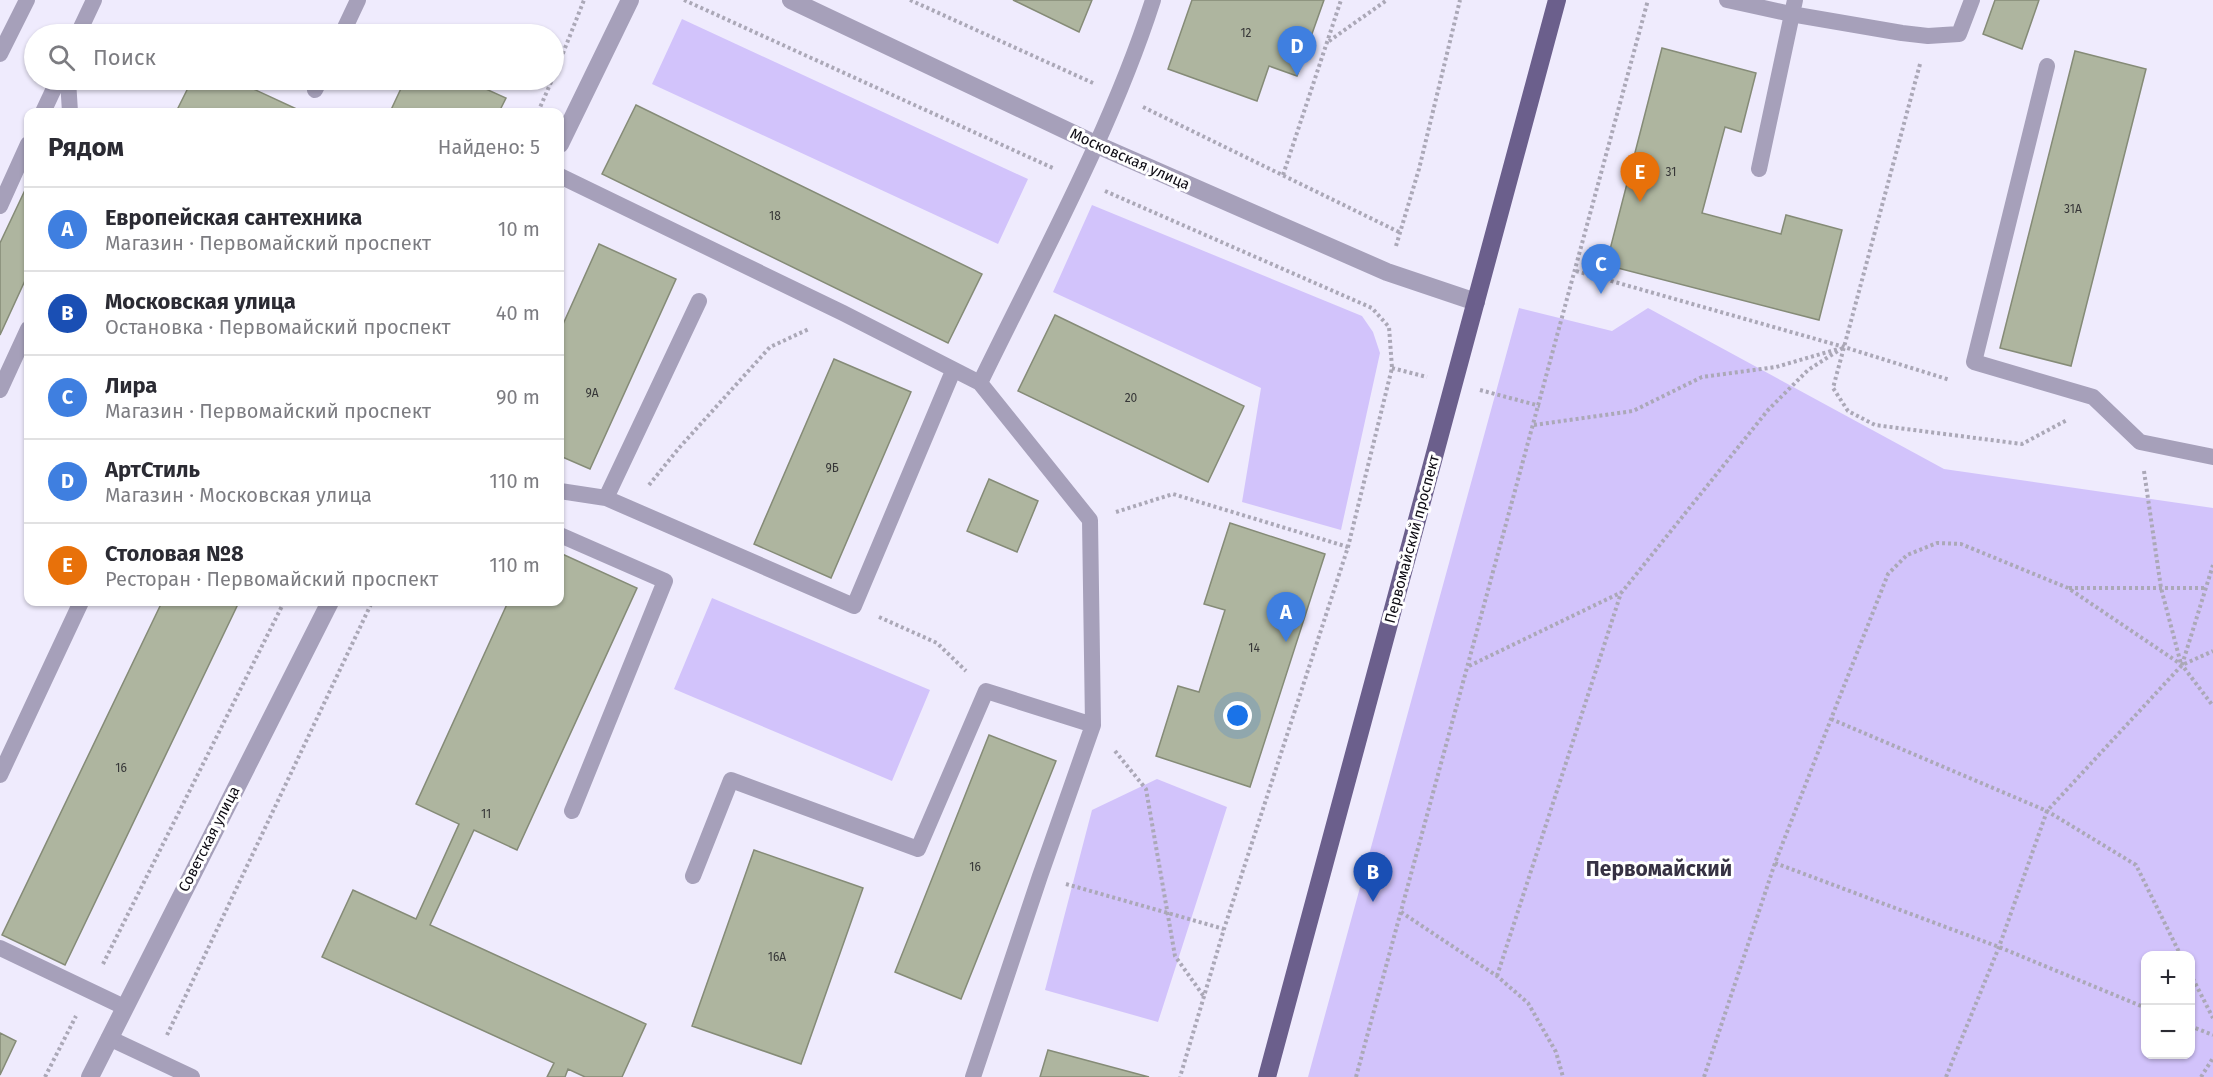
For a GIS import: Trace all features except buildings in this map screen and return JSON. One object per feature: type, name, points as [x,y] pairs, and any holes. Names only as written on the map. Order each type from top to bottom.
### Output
[{"type":"main road","name":"Первомайский проспект","points":[[1267,1077],[1557,0]]},
{"type":"street","points":[[564,136],[630,0]]},
{"type":"street","name":"Московская улица","points":[[791,0],[1095,144],[1387,272],[1476,302]]},
{"type":"street","name":"Советская улица","points":[[90,1077],[328,606]]},
{"type":"lane","points":[[0,54],[27,0]]},
{"type":"lane","points":[[83,24],[94,0]]},
{"type":"lane","points":[[347,24],[358,0]]},
{"type":"lane","points":[[980,383],[1079,180],[1135,54],[1153,0]]},
{"type":"lane","points":[[1727,0],[1793,7],[1928,36],[1959,34],[1972,0]]},
{"type":"lane","points":[[1759,169],[1793,7]]},
{"type":"lane","points":[[2048,66],[1974,362],[2093,397],[2140,442],[2213,457]]},
{"type":"lane","points":[[45,108],[53,90]]},
{"type":"lane","points":[[69,90],[70,108]]},
{"type":"lane","points":[[0,206],[24,153]]},
{"type":"lane","points":[[564,178],[843,313],[980,383],[1090,520],[1093,725],[973,1077]]},
{"type":"lane","points":[[606,498],[699,301]]},
{"type":"lane","points":[[0,390],[24,338]]},
{"type":"lane","points":[[564,492],[606,498],[854,606],[953,370]]},
{"type":"lane","points":[[564,537],[665,581],[572,811]]},
{"type":"lane","points":[[0,775],[79,606]]},
{"type":"lane","points":[[693,876],[731,780],[918,849],[986,691],[1093,725]]},
{"type":"lane","points":[[0,948],[124,1007]]},
{"type":"lane","points":[[109,1038],[192,1077]]},
{"type":"path","points":[[564,50],[584,0]]},
{"type":"path","points":[[684,0],[1079,180],[1372,308],[1389,327],[1392,368],[1348,547],[1224,929],[1180,1077]]},
{"type":"path","points":[[909,0],[1117,94],[1401,233],[1460,0]]},
{"type":"path","points":[[1283,175],[1341,0]]},
{"type":"path","points":[[1328,41],[1387,0]]},
{"type":"path","points":[[1356,1077],[1648,0]]},
{"type":"path","points":[[1928,36],[1833,388],[1848,411],[1875,425],[2022,444],[2074,416]]},
{"type":"path","points":[[540,108],[548,90]]},
{"type":"path","points":[[1576,271],[1952,380]]},
{"type":"path","points":[[630,508],[679,448],[770,347],[843,313]]},
{"type":"path","points":[[1534,425],[1634,411],[1702,377],[1776,367],[1844,347]]},
{"type":"path","points":[[1497,976],[1622,592],[1768,410],[1808,370],[1844,347]]},
{"type":"path","points":[[2140,442],[2161,588],[2182,665]]},
{"type":"path","points":[[1090,520],[1173,494],[1348,547]]},
{"type":"path","points":[[1704,1077],[1776,863],[1831,719],[1888,574],[1907,555],[1937,543],[1961,544],[2068,588],[2182,665],[2213,706]]},
{"type":"path","points":[[2182,665],[2213,565]]},
{"type":"path","points":[[2068,588],[2206,588]]},
{"type":"path","points":[[1469,666],[1622,592]]},
{"type":"path","points":[[45,1077],[282,606]]},
{"type":"path","points":[[155,1059],[370,606]]},
{"type":"path","points":[[854,606],[937,643],[986,691]]},
{"type":"path","points":[[1946,1077],[1999,947],[2047,811],[2182,665],[2213,651]]},
{"type":"path","points":[[1831,719],[2047,811],[2136,866],[2178,951]]},
{"type":"path","points":[[1093,725],[1146,789],[1175,956],[1205,998]]},
{"type":"path","points":[[1776,863],[1999,947],[2141,1006]]},
{"type":"path","points":[[1040,876],[1224,929]]},
{"type":"path","points":[[1401,912],[1497,976],[1528,1004],[1556,1052],[1563,1077]]},
{"type":"path","points":[[2195,983],[2213,1018]]},
{"type":"path","points":[[2195,1028],[2213,1035]]},
{"type":"path","points":[[2201,1077],[2213,1058]]},
{"type":"shaded area","points":[[682,19],[1028,179],[998,244],[652,84]]},
{"type":"shaded area","points":[[1092,205],[1362,316],[1373,332],[1380,353],[1341,530],[1242,502],[1261,388],[1053,292]]},
{"type":"shaded area","points":[[1519,308],[1612,331],[1648,308],[1944,469],[2213,508],[2213,1077],[1308,1077]]},
{"type":"shaded area","points":[[712,598],[930,690],[892,781],[674,689]]},
{"type":"shaded area","points":[[1157,779],[1227,807],[1158,1022],[1045,990],[1092,810]]},
{"type":"place","name":"АртСтиль","points":[[1297,76]]},
{"type":"place","name":"Столовая №8","points":[[1640,202]]},
{"type":"place","name":"Лира","points":[[1601,294]]},
{"type":"place","name":"Европейская сантехника","points":[[1286,642]]},
{"type":"place","name":"Московская улица","points":[[1373,902]]},
{"type":"district","name":"Первомайский","points":[[1659,869]]}]
